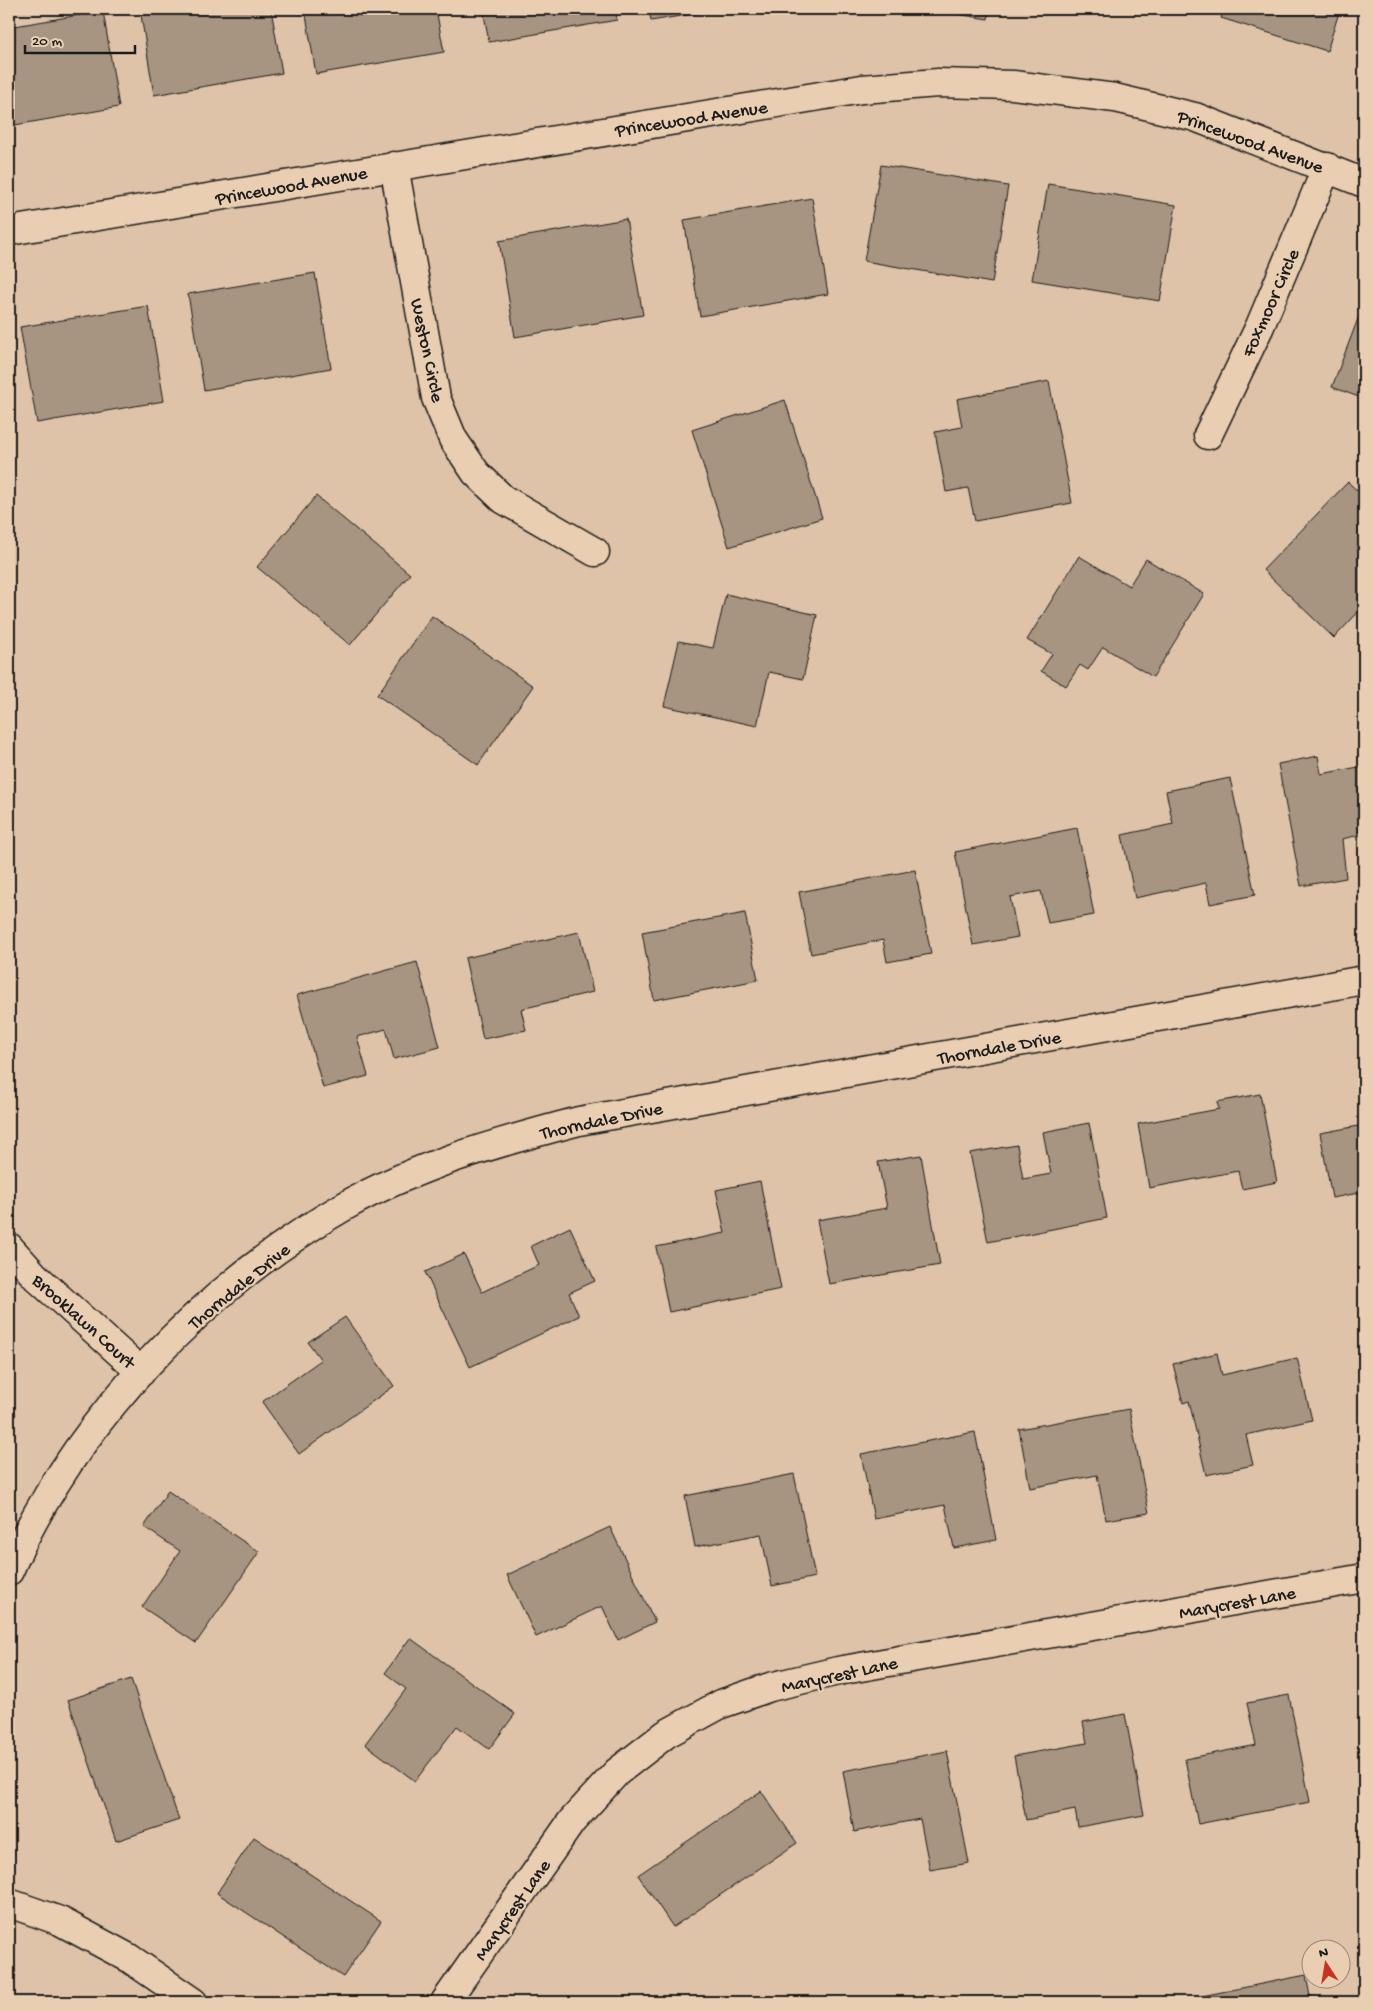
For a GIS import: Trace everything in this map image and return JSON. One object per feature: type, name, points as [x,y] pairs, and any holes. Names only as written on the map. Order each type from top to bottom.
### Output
[{"type":"street","name":"Princewood Avenue","points":[[9,231],[862,89],[938,83],[1013,85],[1114,98],[1195,117],[1364,182]]},
{"type":"street","name":"Weston Circle","points":[[394,166],[436,398],[452,439],[476,473],[503,499],[595,552]]},
{"type":"street","name":"Foxmoor Circle","points":[[1208,435],[1260,326],[1327,167]]},
{"type":"street","name":"Thorndale Drive","points":[[9,1571],[20,1545],[62,1474],[118,1397],[199,1313],[278,1249],[346,1206],[421,1170],[501,1142],[579,1121],[1364,980]]},
{"type":"street","name":"Brooklawn Court","points":[[9,1246],[36,1277],[141,1372]]},
{"type":"street","name":"Marycrest Lane","points":[[445,2002],[572,1822],[617,1772],[666,1734],[722,1704],[770,1687],[838,1671],[1364,1578]]},
{"type":"street","points":[[9,1903],[60,1921],[120,1953],[194,2002]]},
{"type":"building","points":[[140,9],[271,9],[282,73],[154,95]]},
{"type":"building","points":[[305,9],[436,9],[444,52],[316,74]]},
{"type":"building","points":[[483,9],[615,9],[617,20],[489,42]]},
{"type":"building","points":[[649,9],[722,9],[651,21]]},
{"type":"building","points":[[925,9],[990,9],[988,19]]},
{"type":"building","points":[[1224,9],[1340,9],[1327,51],[1221,18]]},
{"type":"building","points":[[103,11],[119,107],[9,126],[9,27]]},
{"type":"building","points":[[881,165],[1008,186],[992,283],[864,261]]},
{"type":"building","points":[[1048,184],[1176,205],[1160,301],[1032,280]]},
{"type":"building","points":[[812,198],[828,294],[700,316],[684,220]]},
{"type":"building","points":[[626,219],[643,315],[515,337],[499,241]]},
{"type":"building","points":[[315,273],[331,368],[204,390],[188,294]]},
{"type":"building","points":[[1364,303],[1364,399],[1332,387]]},
{"type":"building","points":[[148,306],[164,401],[37,423],[20,327]]},
{"type":"building","points":[[1049,381],[1072,503],[975,521],[968,488],[946,492],[935,432],[962,427],[957,399]]},
{"type":"building","points":[[785,400],[822,518],[729,547],[692,430]]},
{"type":"building","points":[[1348,482],[1364,497],[1364,606],[1334,638],[1263,570]]},
{"type":"building","points":[[316,496],[410,574],[350,645],[257,567]]},
{"type":"building","points":[[1079,556],[1129,586],[1146,559],[1204,594],[1153,677],[1103,647],[1088,670],[1080,665],[1066,686],[1041,671],[1052,654],[1027,640]]},
{"type":"building","points":[[726,594],[817,615],[803,679],[769,672],[757,726],[664,706],[679,641],[713,648]]},
{"type":"building","points":[[432,616],[533,686],[478,765],[377,695]]},
{"type":"building","points":[[1318,756],[1321,774],[1364,766],[1364,834],[1342,839],[1346,878],[1301,886],[1278,764]]},
{"type":"building","points":[[1230,778],[1255,895],[1210,904],[1206,883],[1135,898],[1122,835],[1173,824],[1166,791]]},
{"type":"building","points":[[1077,828],[1094,915],[1048,923],[1041,891],[1010,897],[1018,937],[973,945],[955,852]]},
{"type":"building","points":[[915,870],[931,954],[887,962],[883,940],[811,954],[799,892]]},
{"type":"building","points":[[745,913],[758,980],[654,1000],[642,932]]},
{"type":"building","points":[[579,932],[593,992],[521,1009],[526,1030],[483,1039],[465,958]]},
{"type":"building","points":[[417,962],[440,1047],[394,1059],[386,1029],[357,1037],[368,1076],[323,1088],[297,995]]},
{"type":"building","points":[[1260,1094],[1277,1182],[1242,1189],[1238,1171],[1149,1188],[1138,1124],[1219,1109],[1217,1102]]},
{"type":"building","points":[[1089,1123],[1107,1218],[988,1242],[970,1153],[1017,1145],[1023,1179],[1051,1174],[1043,1132]]},
{"type":"building","points":[[1364,1125],[1364,1192],[1332,1198],[1320,1133]]},
{"type":"building","points":[[921,1155],[940,1265],[829,1284],[817,1220],[887,1208],[878,1162]]},
{"type":"building","points":[[760,1181],[781,1289],[669,1312],[656,1247],[725,1233],[716,1190]]},
{"type":"building","points":[[570,1227],[595,1281],[569,1293],[579,1316],[470,1367],[425,1272],[464,1254],[482,1292],[539,1265],[531,1246]]},
{"type":"building","points":[[345,1317],[394,1386],[299,1454],[262,1402],[321,1360],[308,1342]]},
{"type":"building","points":[[1217,1353],[1222,1375],[1297,1358],[1312,1420],[1246,1435],[1253,1465],[1206,1475],[1189,1401],[1183,1403],[1173,1364]]},
{"type":"building","points":[[1129,1409],[1149,1513],[1106,1520],[1097,1475],[1030,1488],[1019,1429]]},
{"type":"building","points":[[975,1432],[996,1540],[954,1548],[945,1505],[874,1519],[861,1454]]},
{"type":"building","points":[[794,1474],[815,1577],[772,1586],[761,1534],[695,1547],[685,1496]]},
{"type":"building","points":[[168,1491],[259,1552],[196,1643],[142,1607],[180,1551],[144,1527]]},
{"type":"building","points":[[610,1527],[655,1622],[618,1640],[602,1606],[536,1637],[507,1575]]},
{"type":"building","points":[[410,1638],[515,1714],[489,1749],[457,1726],[415,1781],[365,1744],[406,1689],[385,1673]]},
{"type":"building","points":[[131,1679],[179,1820],[116,1841],[68,1700]]},
{"type":"building","points":[[1289,1695],[1310,1802],[1198,1824],[1185,1759],[1256,1745],[1247,1703]]},
{"type":"building","points":[[1125,1714],[1144,1815],[1078,1827],[1075,1810],[1026,1820],[1014,1756],[1087,1743],[1083,1722]]},
{"type":"building","points":[[947,1751],[969,1863],[930,1870],[920,1819],[854,1832],[843,1771]]},
{"type":"building","points":[[761,1791],[797,1843],[673,1927],[638,1875]]},
{"type":"building","points":[[254,1837],[381,1921],[343,1977],[217,1893]]},
{"type":"building","points":[[1300,1976],[1300,1988],[1308,1988],[1311,2002],[1198,2002],[1197,1997]]}]
